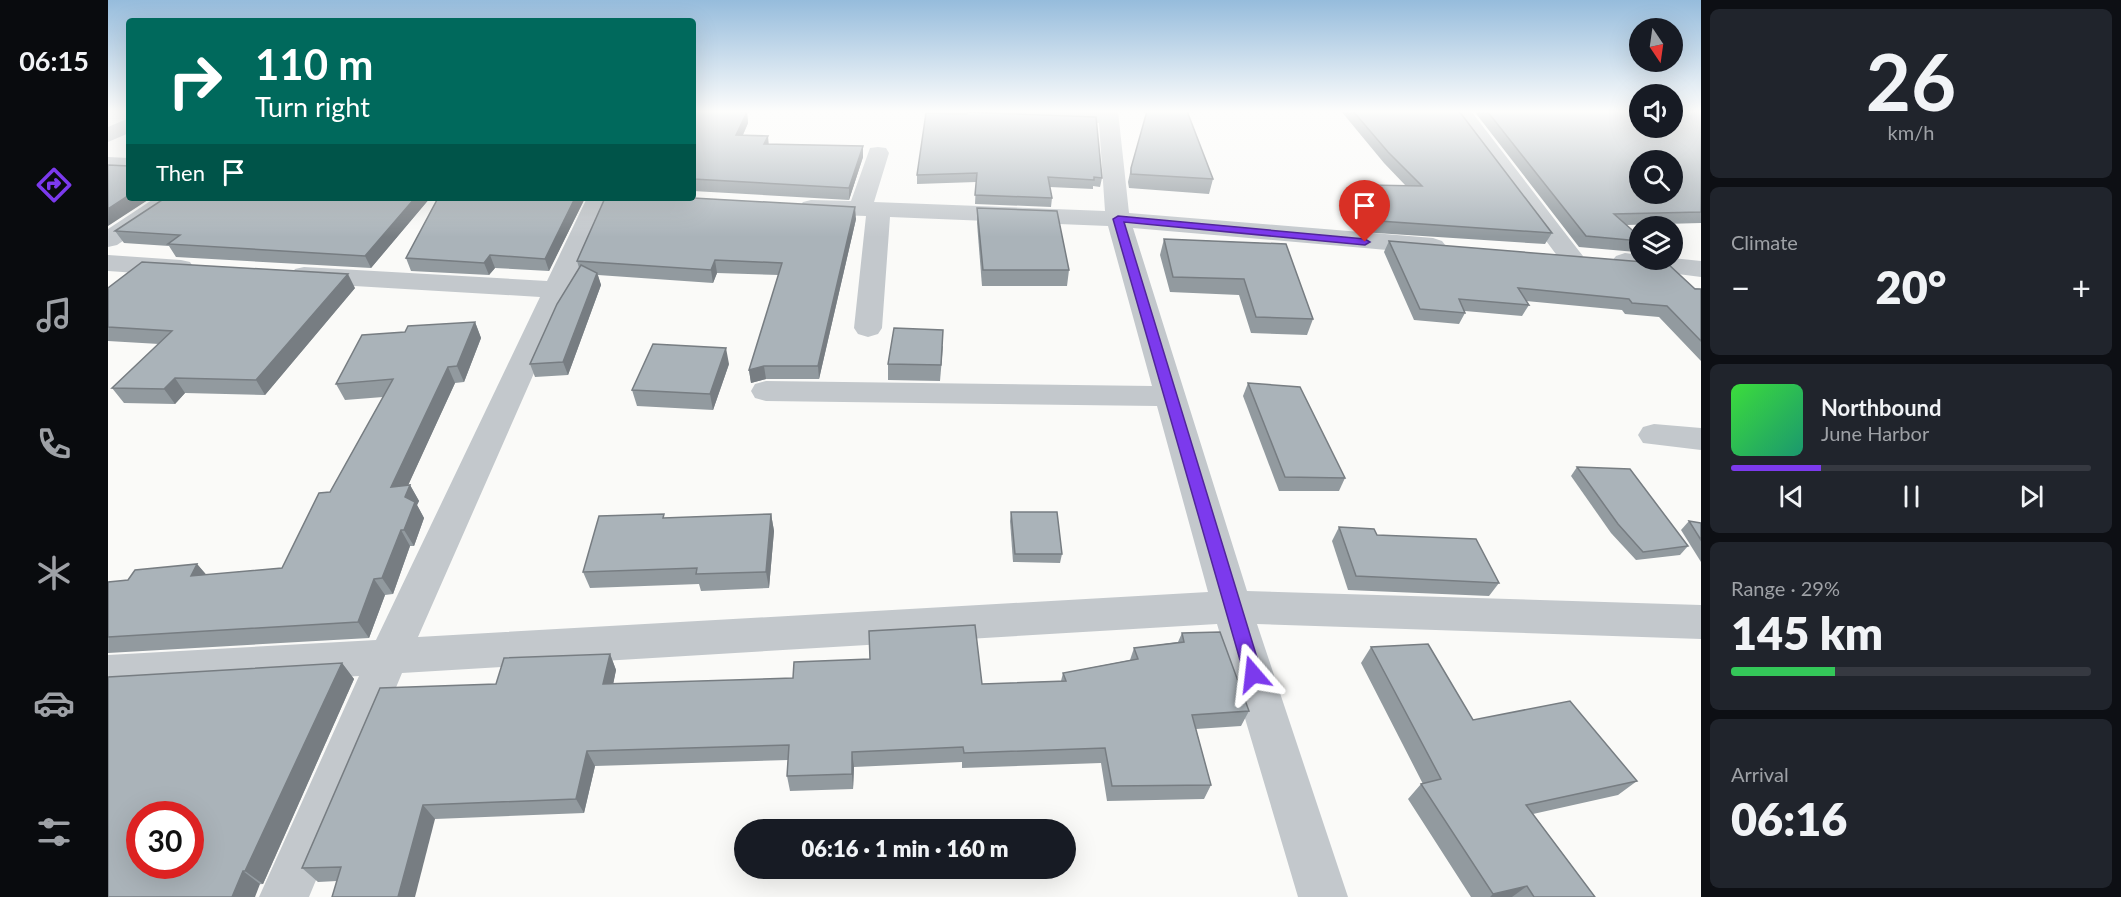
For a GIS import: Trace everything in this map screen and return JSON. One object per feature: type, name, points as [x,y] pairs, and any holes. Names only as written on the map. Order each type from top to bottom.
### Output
[{"type":"street","points":[[868,328],[869,211],[878,153]]},
{"type":"street","points":[[1112,153],[1118,219],[1232,607],[1323,897]]},
{"type":"street","points":[[1497,153],[1590,258]]},
{"type":"street","points":[[108,164],[126,165]]},
{"type":"street","points":[[108,240],[166,201]]},
{"type":"street","points":[[284,897],[388,658],[598,201]]},
{"type":"street","points":[[791,206],[869,211],[1118,219],[1451,248]]},
{"type":"street","points":[[1534,254],[1701,269]]},
{"type":"street","points":[[108,263],[202,269]]},
{"type":"street","points":[[285,274],[557,290]]},
{"type":"street","points":[[766,391],[1169,396]]},
{"type":"street","points":[[1654,435],[1701,439]]},
{"type":"street","points":[[108,673],[1232,607],[1701,622]]},
{"type":"building","points":[[696,153],[861,153],[849,188],[696,179]]},
{"type":"building","points":[[920,153],[1100,153],[1102,178],[1094,177],[1094,180],[1048,177],[1052,198],[975,195],[977,173],[917,175]]},
{"type":"building","points":[[1135,153],[1203,153],[1213,179],[1131,174]]},
{"type":"building","points":[[1389,153],[1491,153],[1552,233],[1365,220],[1367,185],[1422,186]]},
{"type":"building","points":[[1520,153],[1629,153],[1629,204],[1683,204],[1683,153],[1701,153],[1701,212],[1614,214],[1629,227],[1629,240],[1586,236]]},
{"type":"building","points":[[108,165],[126,166],[126,197],[108,209]]},
{"type":"building","points":[[696,198],[855,207],[818,366],[764,366],[749,370],[782,263],[715,260],[711,270],[577,261],[604,201],[696,201]]},
{"type":"building","points":[[160,201],[412,201],[365,256],[168,244],[180,235],[115,231]]},
{"type":"building","points":[[436,201],[574,201],[545,259],[490,255],[484,263],[406,258]]},
{"type":"building","points":[[977,208],[1057,211],[1069,270],[983,270]]},
{"type":"building","points":[[1164,239],[1286,244],[1313,319],[1256,317],[1244,279],[1173,277]]},
{"type":"building","points":[[1389,241],[1629,261],[1629,270],[1674,270],[1695,289],[1701,289],[1701,341],[1667,306],[1632,303],[1629,299],[1518,288],[1529,305],[1459,299],[1465,313],[1420,309]]},
{"type":"building","points":[[142,262],[348,274],[256,380],[175,378],[164,389],[112,388],[172,331],[108,327],[108,288]]},
{"type":"building","points":[[581,265],[597,273],[563,362],[530,364],[557,304]]},
{"type":"building","points":[[475,322],[457,366],[448,367],[391,487],[410,485],[405,497],[415,502],[382,578],[374,579],[358,622],[108,637],[108,582],[128,580],[135,570],[197,564],[191,576],[282,568],[319,493],[330,492],[393,379],[336,384],[362,335],[405,332],[408,326]]},
{"type":"building","points":[[894,328],[943,330],[941,365],[888,364]]},
{"type":"building","points":[[653,344],[726,348],[710,394],[632,390]]},
{"type":"building","points":[[1248,383],[1300,387],[1345,478],[1285,477]]},
{"type":"building","points":[[1577,467],[1630,469],[1688,546],[1643,552],[1618,524]]},
{"type":"building","points":[[1011,512],[1057,512],[1062,554],[1015,554]]},
{"type":"building","points":[[664,514],[663,518],[771,514],[766,572],[696,574],[697,568],[583,572],[599,516]]},
{"type":"building","points":[[1689,521],[1701,523],[1701,540]]},
{"type":"building","points":[[1339,527],[1374,529],[1377,535],[1476,539],[1499,583],[1356,576]]},
{"type":"building","points":[[975,625],[982,684],[1066,681],[1063,673],[1138,659],[1134,648],[1184,642],[1182,633],[1220,632],[1249,711],[1192,715],[1211,785],[1112,786],[1105,748],[964,753],[963,747],[852,752],[852,774],[787,776],[789,745],[587,751],[576,799],[423,805],[398,897],[332,897],[341,867],[302,868],[380,688],[496,684],[504,658],[610,654],[603,684],[793,678],[794,662],[870,659],[869,631]]},
{"type":"building","points":[[1428,644],[1473,720],[1570,701],[1637,781],[1526,805],[1595,897],[1534,897],[1527,886],[1493,894],[1421,784],[1441,779],[1371,647]]},
{"type":"building","points":[[342,663],[232,897],[108,897],[108,677]]},
{"type":"route","points":[[1253,674],[1118,219],[1365,242]]}]
